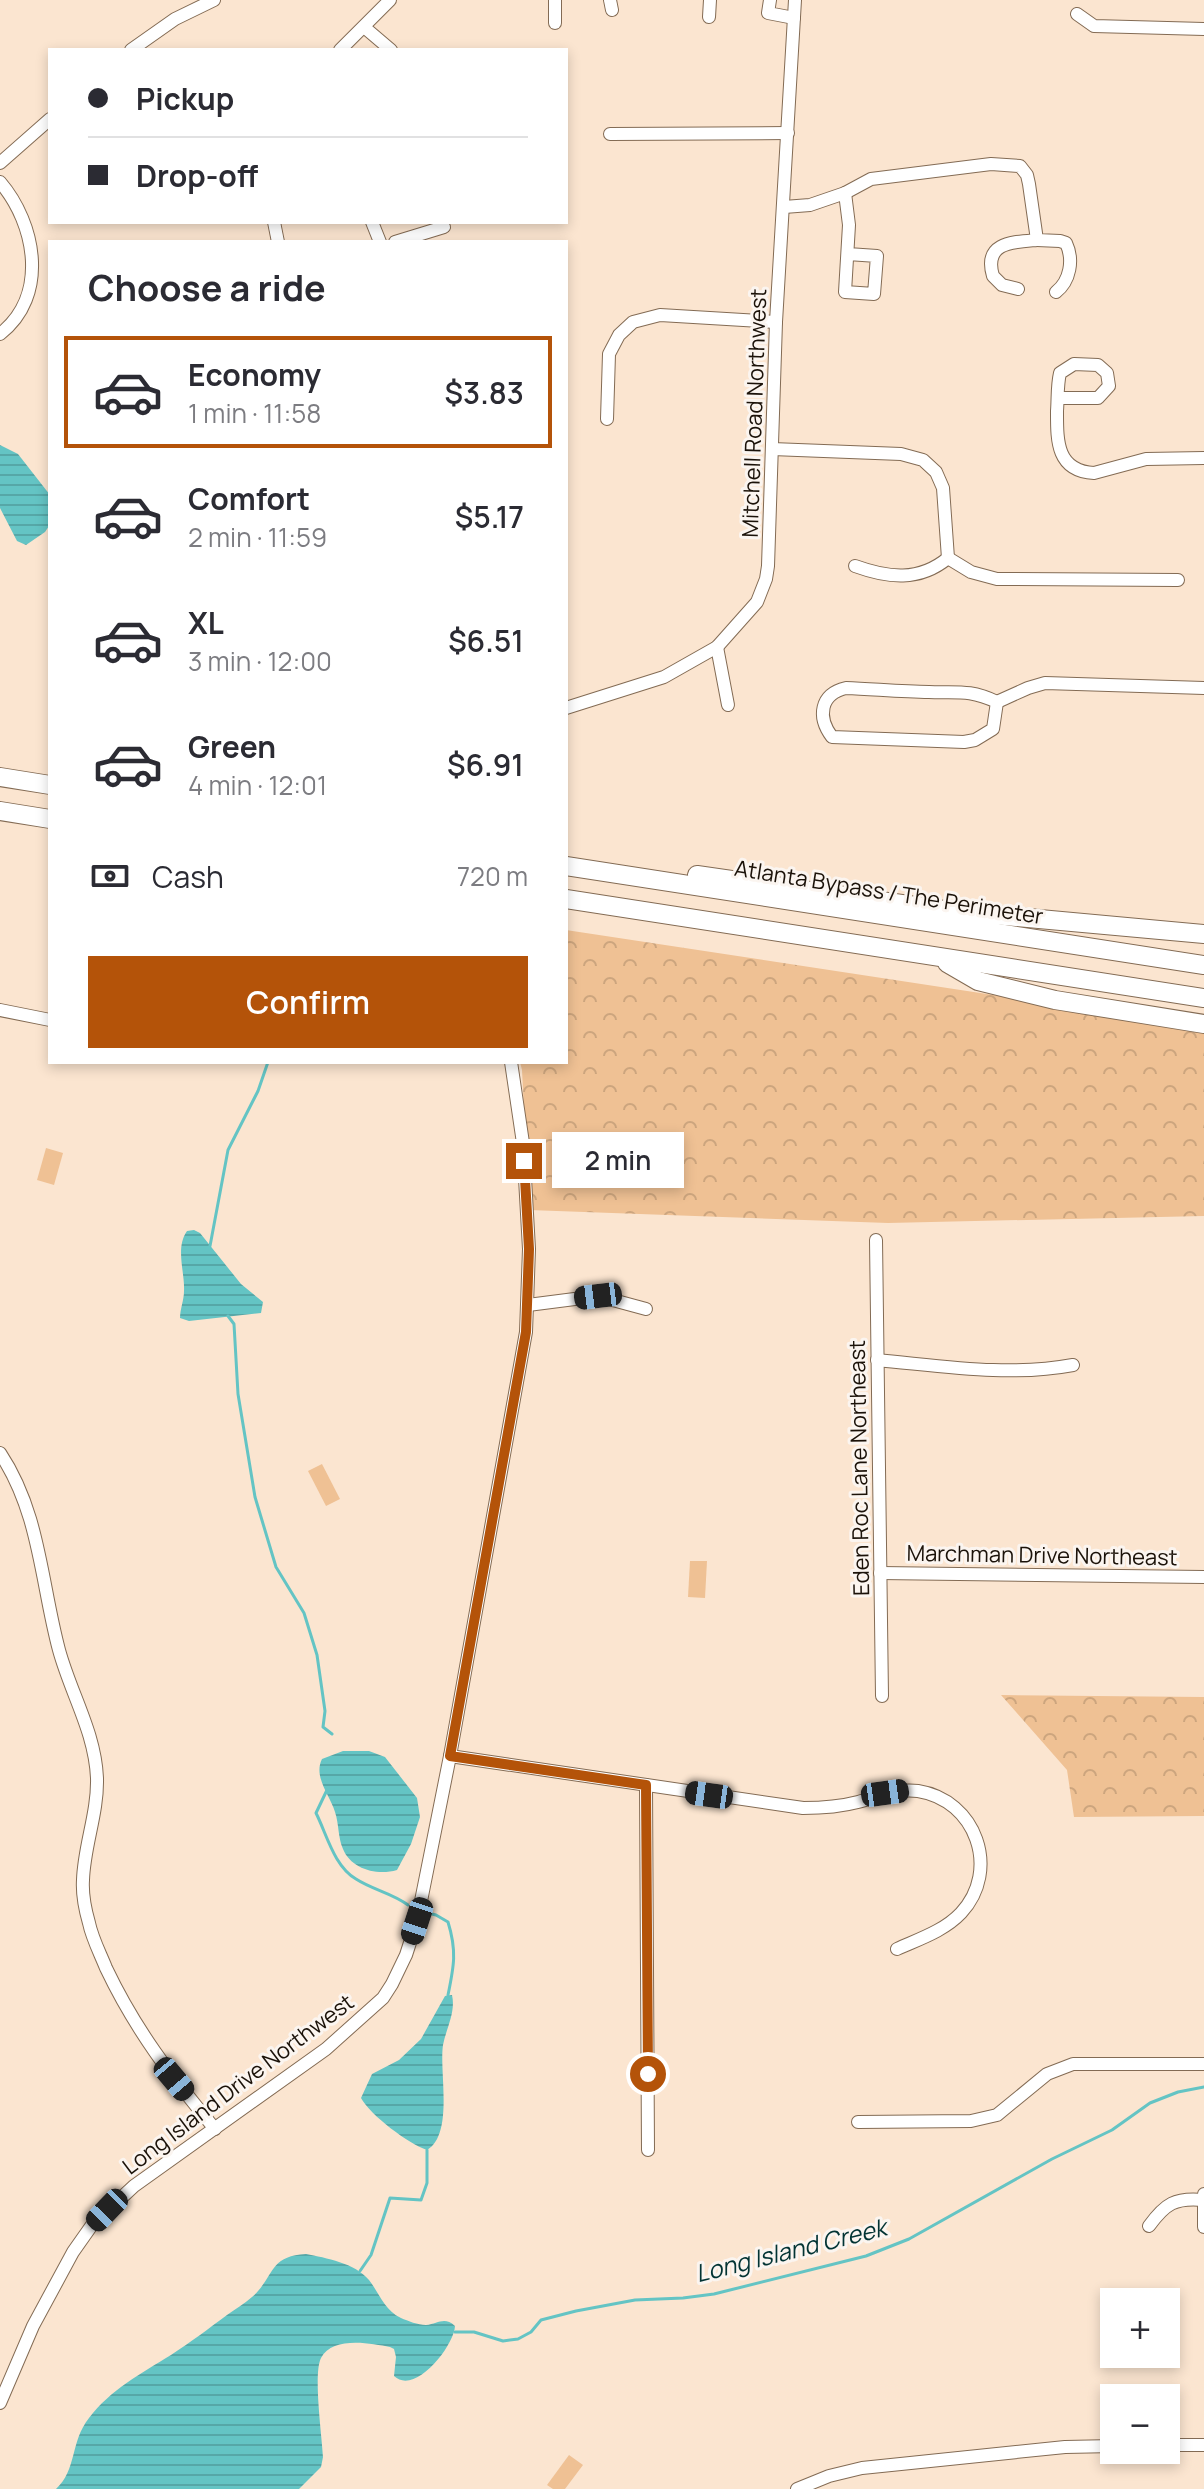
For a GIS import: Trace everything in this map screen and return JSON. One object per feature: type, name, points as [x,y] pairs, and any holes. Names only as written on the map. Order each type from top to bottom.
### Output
[{"type":"highway","points":[[0,777],[48,785]]},
{"type":"highway","points":[[0,811],[48,819]]},
{"type":"highway","name":"Atlanta Bypass / The Perimeter","points":[[568,866],[1197,964]]},
{"type":"highway","points":[[607,872],[709,876],[951,911],[1197,933]]},
{"type":"highway","points":[[568,899],[1197,997]]},
{"type":"highway","points":[[938,958],[978,981],[1055,1000],[1197,1023]]},
{"type":"street","points":[[134,48],[175,19],[214,0]]},
{"type":"street","points":[[342,48],[390,0]]},
{"type":"street","points":[[555,0],[555,23]]},
{"type":"street","points":[[709,17],[710,0]]},
{"type":"street","points":[[770,0],[768,13],[794,18]]},
{"type":"street","name":"Mitchell Road Northwest","points":[[568,707],[664,677],[717,647],[757,602],[766,579],[776,322],[795,0]]},
{"type":"street","points":[[1077,14],[1094,26],[1204,29]]},
{"type":"street","points":[[364,27],[389,48]]},
{"type":"street","points":[[0,163],[48,121]]},
{"type":"street","points":[[610,134],[788,133]]},
{"type":"street","points":[[784,207],[810,205],[845,193],[871,179],[991,164],[1020,166],[1027,175],[1037,240]]},
{"type":"street","points":[[0,182],[21,212],[32,258],[29,295],[23,308],[0,334]]},
{"type":"street","points":[[845,193],[849,225],[848,254]]},
{"type":"street","points":[[402,240],[444,227]]},
{"type":"street","points":[[1018,289],[1002,285],[993,276],[992,258],[996,250],[1002,245],[1037,240],[1060,241],[1066,243],[1069,249],[1069,273],[1065,285],[1056,292]]},
{"type":"street","points":[[607,419],[609,354],[619,335],[633,322],[660,315],[776,322]]},
{"type":"street","points":[[1058,398],[1057,443],[1064,458],[1075,469],[1094,473],[1146,459],[1204,458]]},
{"type":"street","points":[[772,449],[901,454],[923,460],[936,472],[943,488],[948,558]]},
{"type":"street","points":[[855,566],[907,577],[930,571],[948,558]]},
{"type":"street","points":[[948,558],[971,572],[997,579],[1178,580]]},
{"type":"street","points":[[717,647],[728,705]]},
{"type":"street","points":[[1001,700],[993,729],[975,740],[964,742],[832,737],[822,718],[822,709],[831,694],[846,688],[933,693],[961,691],[1001,700],[1045,683],[1204,688]]},
{"type":"street","points":[[0,1010],[48,1020]]},
{"type":"street","name":"Long Island Drive Northwest","points":[[0,2403],[33,2326],[73,2252],[92,2225],[127,2192],[326,2049],[372,2010],[392,1984],[406,1955],[417,1921],[450,1756],[526,1332],[529,1249],[523,1143],[511,1064]]},
{"type":"street","name":"Eden Roc Lane Northeast","points":[[876,1240],[882,1696]]},
{"type":"street","points":[[528,1305],[598,1296],[646,1309]]},
{"type":"street","points":[[877,1360],[1009,1372],[1041,1371],[1073,1365]]},
{"type":"street","points":[[2,1462],[20,1488],[31,1518],[59,1650],[94,1753],[96,1801],[83,1882],[90,1927],[134,2022],[174,2079],[215,2129]]},
{"type":"street","name":"Marchman Drive Northeast","points":[[880,1573],[1204,1577]]},
{"type":"street","points":[[450,1756],[803,1808],[841,1806],[902,1791],[927,1793],[949,1804],[966,1819],[978,1840],[981,1862],[977,1887],[967,1906],[951,1922],[897,1949]]},
{"type":"street","points":[[646,1785],[648,2150]]},
{"type":"street","points":[[858,2122],[987,2119],[1006,2109],[1047,2074],[1073,2064],[1204,2064]]},
{"type":"street","points":[[1149,2226],[1163,2207],[1186,2198],[1204,2197],[1204,2227]]},
{"type":"street","points":[[1180,2445],[1204,2445]]},
{"type":"street","points":[[797,2489],[829,2476],[862,2468],[1065,2447],[1100,2446]]},
{"type":"green space","points":[[568,930],[1204,1027],[1204,1216],[888,1223],[529,1210],[520,1064],[568,1064]]},
{"type":"green space","points":[[46,1148],[63,1153],[54,1185],[37,1180]]},
{"type":"green space","points":[[322,1464],[340,1499],[326,1506],[308,1471]]},
{"type":"green space","points":[[690,1561],[707,1561],[705,1598],[688,1597]]},
{"type":"green space","points":[[1001,1695],[1204,1697],[1204,1816],[1074,1817],[1067,1770]]},
{"type":"green space","points":[[569,2455],[583,2465],[565,2489],[553,2489],[547,2485]]},
{"type":"water","points":[[0,445],[18,454],[48,492],[48,528],[26,545],[17,541],[0,508]]},
{"type":"water","points":[[187,1231],[200,1233],[241,1284],[263,1302],[261,1313],[189,1321],[180,1318],[184,1291],[181,1260],[183,1238]]},
{"type":"water","points":[[343,1751],[369,1751],[385,1757],[417,1798],[420,1817],[411,1844],[397,1870],[381,1872],[358,1866],[343,1849],[335,1812],[323,1786],[320,1766],[322,1759]]},
{"type":"water","points":[[452,1995],[452,2014],[442,2057],[443,2117],[435,2142],[427,2150],[391,2128],[361,2098],[372,2074],[399,2060],[421,2039],[445,1996]]},
{"type":"water","points":[[306,2254],[356,2269],[369,2280],[390,2311],[401,2318],[423,2325],[444,2321],[455,2326],[441,2356],[422,2374],[403,2380],[394,2376],[396,2357],[394,2349],[390,2347],[352,2343],[334,2346],[326,2351],[321,2358],[318,2377],[323,2457],[321,2467],[299,2489],[56,2489],[67,2473],[83,2427],[97,2408],[127,2383],[249,2300],[278,2263]]},
{"type":"waterway","points":[[210,1246],[228,1150],[258,1091],[267,1064]]},
{"type":"waterway","points":[[228,1316],[234,1324],[238,1394],[255,1497],[276,1567],[304,1613],[317,1655],[325,1711],[323,1727],[332,1734]]},
{"type":"waterway","points":[[327,1790],[316,1813],[342,1866],[356,1879],[408,1905]]},
{"type":"waterway","points":[[428,1913],[448,1922],[451,1932],[454,1958],[448,1995]]},
{"type":"waterway","name":"Long Island Creek","points":[[455,2332],[474,2332],[503,2341],[518,2339],[531,2332],[541,2320],[576,2311],[635,2300],[714,2294],[866,2256],[909,2239],[1052,2159],[1112,2130],[1150,2103],[1178,2092],[1204,2087]]},
{"type":"waterway","points":[[360,2271],[371,2255],[390,2198],[421,2200],[427,2183],[427,2150]]},
{"type":"route","points":[[524,1161],[529,1249],[526,1332],[450,1756],[646,1785],[648,2074]]}]
